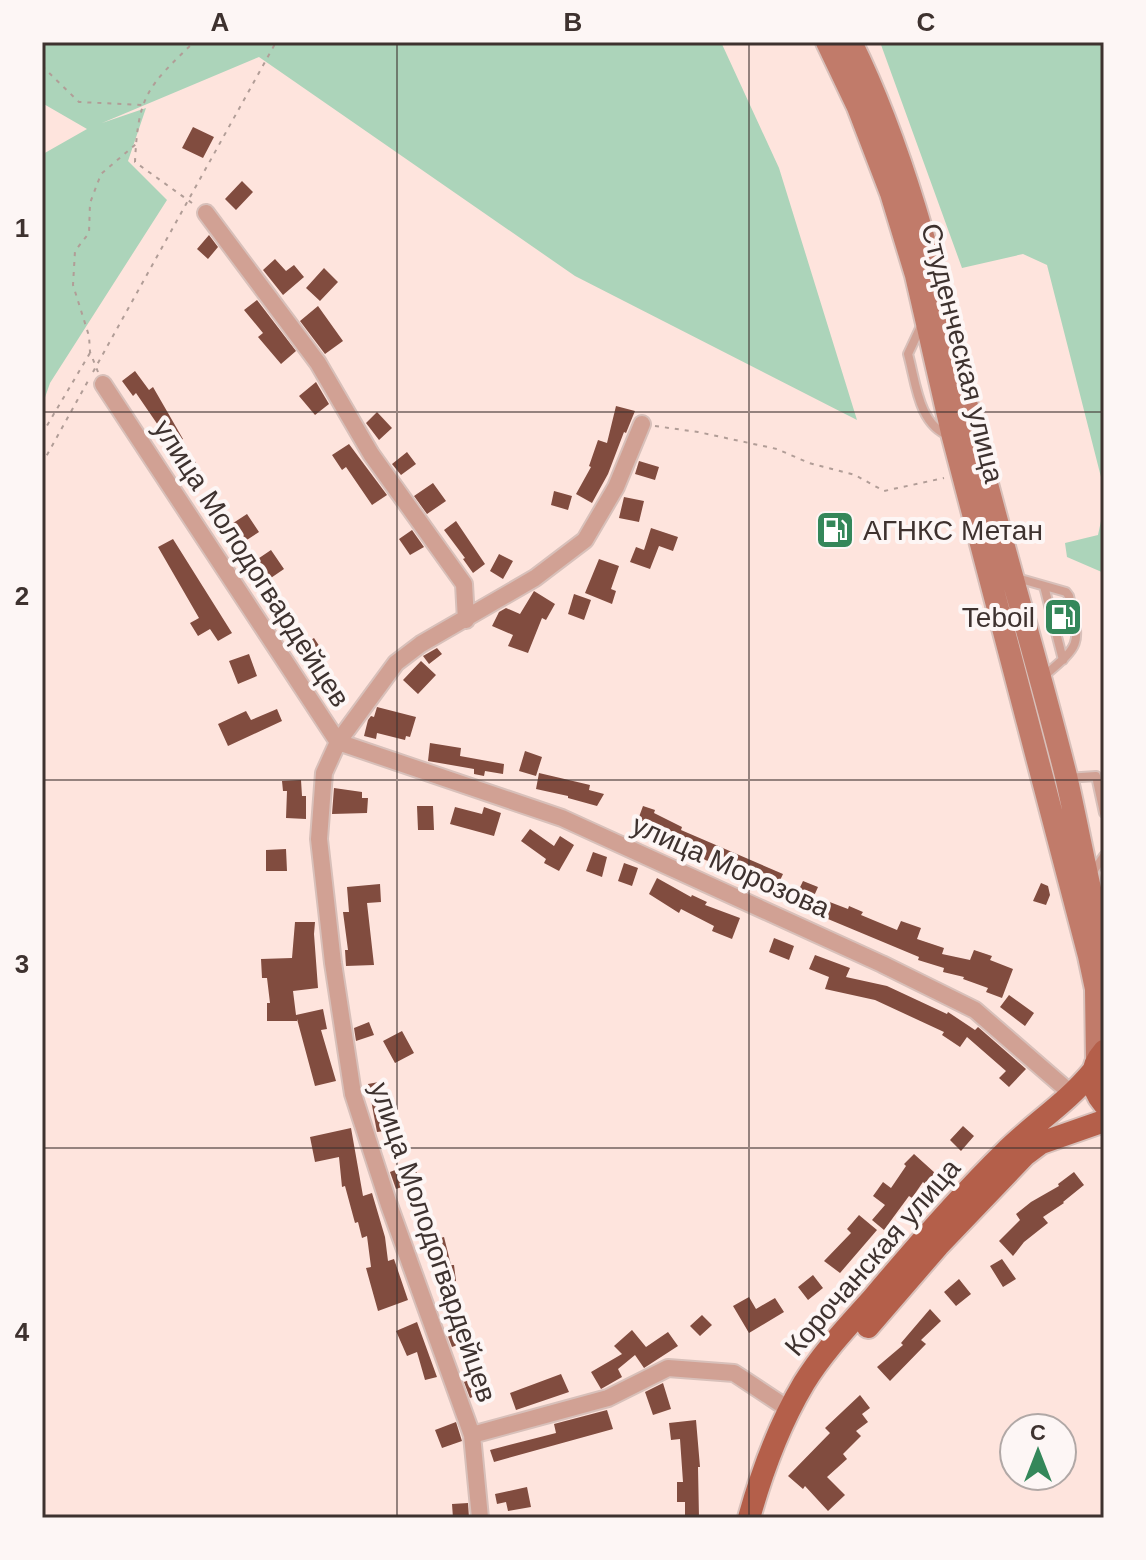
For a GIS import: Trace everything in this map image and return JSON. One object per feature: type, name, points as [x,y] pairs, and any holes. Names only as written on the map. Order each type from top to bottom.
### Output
[{"type":"main road","name":"Студенческая улица","points":[[827,42],[858,107],[891,193],[927,316],[953,437],[1089,956],[1096,989],[1098,1060]]},
{"type":"main road","name":"Студенческая улица","points":[[851,42],[880,106],[936,279],[1066,778],[1104,948]]},
{"type":"main road","name":"Корочанская улица","points":[[749,1518],[777,1435],[814,1368],[925,1237],[1012,1145],[1073,1095],[1098,1060]]},
{"type":"main road","points":[[1098,1060],[1096,1093],[1104,1104]]},
{"type":"main road","name":"Корочанская улица","points":[[761,1518],[787,1440],[814,1393],[938,1246],[1012,1166],[1041,1143],[1104,1121]]},
{"type":"street","points":[[206,213],[318,363],[371,454],[464,584],[466,620]]},
{"type":"street","name":"улица Молодогвардейцев","points":[[103,384],[338,742],[324,773],[319,839],[333,963],[353,1094],[389,1205],[472,1435],[480,1518]]},
{"type":"street","points":[[338,742],[396,663],[421,644],[535,578],[585,540],[616,487],[642,424]]},
{"type":"street","name":"улица Морозова","points":[[338,742],[562,818],[882,964],[975,1010],[1073,1095]]},
{"type":"street","points":[[472,1435],[608,1398],[668,1368],[734,1373],[790,1410]]},
{"type":"lane","points":[[1014,577],[1066,592],[1069,596],[1078,635],[1073,650],[1040,679]]},
{"type":"lane","points":[[1044,586],[1063,660]]},
{"type":"lane","points":[[1066,778],[1096,776],[1104,813]]},
{"type":"lane","points":[[1087,880],[1104,856]]},
{"type":"path","points":[[194,42],[145,95],[137,123],[135,162],[206,213]]},
{"type":"path","points":[[42,464],[276,42]]},
{"type":"path","points":[[42,66],[79,102],[142,105]]},
{"type":"path","points":[[103,384],[90,352],[89,336],[73,285],[75,251],[89,233],[90,203],[101,174],[136,144]]},
{"type":"path","points":[[42,434],[90,352]]},
{"type":"path","points":[[642,424],[777,449],[809,463],[855,475],[884,491],[952,476]]},
{"type":"green space","points":[[42,42],[721,42],[779,168],[857,420],[575,276],[259,57],[102,123],[146,108],[128,161],[167,200],[50,383],[42,406],[43,154],[87,129],[42,103]]},
{"type":"green space","points":[[880,42],[1104,42],[1104,573],[1067,557],[1065,543],[1098,535],[1102,481],[1047,265],[1023,254],[962,268]]},
{"type":"building","points":[[193,127],[214,137],[203,158],[182,148]]},
{"type":"building","points":[[242,181],[253,192],[236,210],[225,199]]},
{"type":"building","points":[[209,235],[218,247],[208,259],[197,249]]},
{"type":"building","points":[[275,259],[286,271],[294,265],[304,277],[283,295],[263,270]]},
{"type":"building","points":[[324,268],[338,282],[320,301],[306,288]]},
{"type":"building","points":[[257,300],[296,351],[281,364],[258,337],[263,333],[244,310]]},
{"type":"building","points":[[318,306],[343,341],[325,354],[300,321]]},
{"type":"building","points":[[135,371],[149,390],[153,387],[183,439],[169,447],[136,393],[133,396],[122,381]]},
{"type":"building","points":[[316,382],[329,404],[315,415],[299,396]]},
{"type":"building","points":[[616,406],[635,411],[592,503],[576,494],[591,467],[598,440],[607,443]]},
{"type":"building","points":[[377,412],[392,428],[379,440],[366,423]]},
{"type":"building","points":[[349,444],[387,495],[372,505],[346,467],[342,470],[332,455]]},
{"type":"building","points":[[407,452],[416,464],[401,475],[392,464]]},
{"type":"building","points":[[195,461],[206,481],[194,488],[182,468]]},
{"type":"building","points":[[639,461],[659,467],[655,480],[635,474]]},
{"type":"building","points":[[433,483],[446,501],[427,514],[414,496]]},
{"type":"building","points":[[554,491],[572,496],[568,510],[551,505]]},
{"type":"building","points":[[624,497],[644,501],[639,522],[619,518]]},
{"type":"building","points":[[247,514],[259,532],[236,547],[224,529]]},
{"type":"building","points":[[456,521],[485,564],[473,573],[444,530]]},
{"type":"building","points":[[651,528],[678,537],[673,551],[659,546],[650,569],[630,562],[636,547],[644,550]]},
{"type":"building","points":[[412,530],[424,547],[410,555],[399,539]]},
{"type":"building","points":[[173,539],[232,633],[218,641],[210,629],[198,636],[190,623],[199,618],[158,547]]},
{"type":"building","points":[[271,550],[284,569],[262,584],[249,565]]},
{"type":"building","points":[[499,554],[513,561],[503,579],[490,571]]},
{"type":"building","points":[[599,559],[619,566],[611,589],[616,591],[612,604],[585,593]]},
{"type":"building","points":[[534,591],[555,604],[546,620],[542,618],[528,653],[508,646],[513,635],[492,626],[499,612],[506,608],[520,614]]},
{"type":"building","points":[[574,594],[591,600],[584,620],[568,614]]},
{"type":"building","points":[[1063,599],[1069,631],[1063,632],[1055,601]]},
{"type":"building","points":[[314,638],[324,653],[306,664],[296,649]]},
{"type":"building","points":[[437,648],[442,654],[429,664],[423,656]]},
{"type":"building","points":[[249,654],[257,676],[238,684],[229,661]]},
{"type":"building","points":[[421,661],[436,675],[418,694],[403,680]]},
{"type":"building","points":[[377,707],[416,717],[410,737],[406,736],[405,740],[377,733],[376,739],[364,736],[368,720],[374,717]]},
{"type":"building","points":[[277,709],[282,721],[228,746],[218,724],[246,711],[251,720]]},
{"type":"building","points":[[430,743],[461,748],[460,756],[504,764],[503,774],[485,771],[484,776],[474,774],[474,769],[428,761]]},
{"type":"building","points":[[525,751],[542,757],[536,776],[519,771]]},
{"type":"building","points":[[539,773],[590,785],[589,790],[604,794],[597,806],[536,789]]},
{"type":"building","points":[[301,780],[302,796],[306,796],[306,819],[286,818],[287,791],[283,791],[282,781]]},
{"type":"building","points":[[334,788],[362,792],[362,798],[368,798],[367,813],[332,814]]},
{"type":"building","points":[[417,806],[433,806],[434,830],[418,830]]},
{"type":"building","points":[[643,806],[682,827],[681,830],[783,874],[773,895],[718,871],[720,866],[681,850],[658,836],[660,833],[636,825]]},
{"type":"building","points":[[455,807],[482,814],[484,807],[501,813],[494,836],[450,824]]},
{"type":"building","points":[[530,829],[554,846],[560,836],[574,845],[559,871],[544,863],[546,859],[521,841]]},
{"type":"building","points":[[286,849],[287,871],[266,871],[266,850]]},
{"type":"building","points":[[593,852],[607,857],[602,877],[586,871]]},
{"type":"building","points":[[624,863],[638,868],[632,886],[618,881]]},
{"type":"building","points":[[657,878],[691,897],[707,902],[705,905],[740,918],[732,939],[712,931],[714,926],[681,909],[679,913],[649,894]]},
{"type":"building","points":[[803,881],[818,887],[814,896],[848,909],[849,906],[863,912],[861,915],[897,930],[901,921],[921,928],[917,939],[944,948],[942,954],[970,960],[974,950],[992,956],[990,960],[1013,969],[1002,998],[986,992],[988,988],[964,977],[943,972],[944,968],[918,960],[919,957],[792,904]]},
{"type":"building","points":[[1041,883],[1048,886],[1050,895],[1046,905],[1033,901]]},
{"type":"building","points":[[380,884],[381,902],[367,903],[374,965],[346,966],[345,950],[348,950],[343,912],[349,912],[347,887]]},
{"type":"building","points":[[295,922],[315,922],[318,988],[293,991],[296,1015],[323,1009],[327,1029],[321,1030],[336,1081],[315,1086],[297,1019],[267,1021],[267,1003],[270,1003],[267,978],[262,978],[261,959],[292,958]]},
{"type":"building","points":[[774,938],[794,946],[789,960],[769,952]]},
{"type":"building","points":[[815,955],[850,968],[846,977],[887,986],[948,1012],[975,1030],[978,1027],[1026,1069],[1009,1087],[999,1078],[1006,1071],[967,1037],[960,1047],[942,1035],[944,1032],[875,1000],[825,989],[829,977],[809,969]]},
{"type":"building","points":[[1009,995],[1034,1013],[1025,1026],[1000,1007]]},
{"type":"building","points":[[369,1022],[374,1035],[356,1041],[354,1028]]},
{"type":"building","points":[[402,1031],[414,1053],[395,1063],[383,1041]]},
{"type":"building","points":[[384,1081],[394,1130],[377,1132],[368,1084]]},
{"type":"building","points":[[963,1126],[974,1136],[961,1151],[950,1140]]},
{"type":"building","points":[[351,1128],[363,1196],[372,1193],[385,1237],[388,1261],[394,1259],[408,1300],[378,1311],[366,1268],[371,1267],[367,1236],[362,1238],[345,1186],[342,1187],[339,1157],[315,1162],[310,1137]]},
{"type":"building","points":[[914,1154],[935,1173],[925,1184],[923,1182],[912,1198],[909,1196],[884,1230],[872,1220],[885,1205],[873,1196],[883,1182],[891,1188],[906,1166],[904,1164]]},
{"type":"building","points":[[413,1163],[420,1181],[396,1189],[390,1172]]},
{"type":"building","points":[[1074,1172],[1084,1185],[1043,1217],[1048,1223],[1024,1242],[1013,1256],[999,1241],[1020,1220],[1016,1214],[1059,1186]]},
{"type":"building","points":[[859,1215],[877,1230],[840,1273],[824,1261],[851,1233],[847,1229]]},
{"type":"building","points":[[444,1237],[456,1281],[437,1283],[434,1262],[431,1263],[425,1242]]},
{"type":"building","points":[[1002,1259],[1016,1279],[1003,1287],[990,1266]]},
{"type":"building","points":[[813,1275],[823,1288],[808,1300],[798,1287]]},
{"type":"building","points":[[959,1279],[971,1294],[956,1306],[944,1292]]},
{"type":"building","points":[[749,1297],[756,1309],[775,1298],[784,1312],[749,1333],[733,1306]]},
{"type":"building","points":[[930,1309],[941,1321],[921,1340],[926,1344],[890,1381],[877,1367],[903,1345],[901,1343]]},
{"type":"building","points":[[702,1315],[712,1325],[700,1336],[690,1326]]},
{"type":"building","points":[[417,1322],[437,1377],[425,1380],[417,1352],[407,1356],[396,1331]]},
{"type":"building","points":[[460,1326],[466,1342],[452,1347],[446,1331]]},
{"type":"building","points":[[632,1330],[646,1347],[668,1332],[678,1346],[644,1368],[635,1355],[618,1369],[622,1377],[601,1389],[591,1372],[622,1354],[614,1346]]},
{"type":"building","points":[[561,1374],[569,1392],[516,1410],[510,1393]]},
{"type":"building","points":[[478,1377],[484,1393],[470,1398],[464,1382]]},
{"type":"building","points":[[663,1383],[671,1409],[653,1415],[645,1392]]},
{"type":"building","points":[[860,1395],[870,1408],[862,1414],[868,1422],[856,1431],[861,1436],[843,1454],[847,1459],[827,1477],[845,1495],[828,1511],[805,1486],[803,1489],[788,1476],[830,1433],[825,1428]]},
{"type":"building","points":[[607,1410],[613,1429],[494,1462],[490,1450],[556,1433],[554,1424]]},
{"type":"building","points":[[696,1420],[700,1467],[699,1518],[685,1518],[685,1502],[677,1502],[677,1482],[683,1482],[680,1439],[671,1440],[669,1423]]},
{"type":"building","points":[[456,1422],[462,1441],[442,1448],[435,1430]]},
{"type":"building","points":[[527,1487],[531,1507],[508,1511],[506,1502],[497,1504],[495,1494]]},
{"type":"building","points":[[468,1503],[469,1518],[453,1518],[452,1504]]},
{"type":"place","name":"АГНКС Метан","points":[[835,530]]},
{"type":"place","name":"Teboil","points":[[1063,617]]}]
